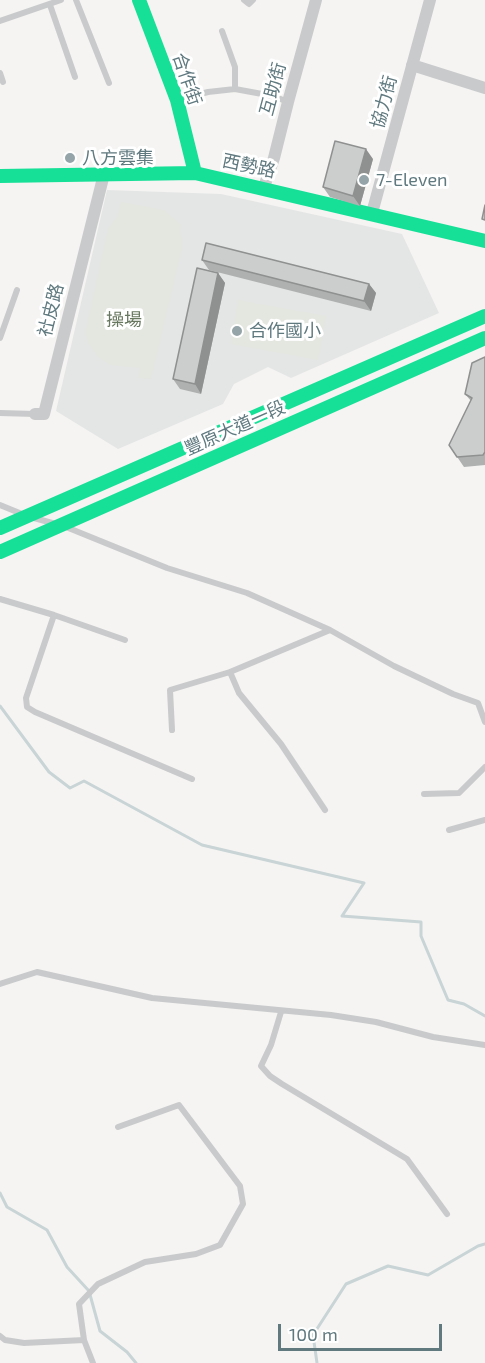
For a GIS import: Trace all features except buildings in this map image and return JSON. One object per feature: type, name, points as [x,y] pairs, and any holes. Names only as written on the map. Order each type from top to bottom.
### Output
[{"type":"street","name":"合作街","points":[[139,0],[177,100],[195,173]]},
{"type":"street","name":"互助街","points":[[264,188],[316,0]]},
{"type":"street","name":"協力街","points":[[372,213],[430,0]]},
{"type":"street","points":[[412,65],[485,88]]},
{"type":"street","name":"西勢路","points":[[0,176],[195,173],[485,241]]},
{"type":"street","name":"社皮路","points":[[36,414],[44,414],[104,174]]},
{"type":"street","name":"豐原大道一段","points":[[0,528],[485,316]]},
{"type":"street","name":"豐原大道一段","points":[[0,552],[485,338]]},
{"type":"lane","points":[[0,21],[61,0]]},
{"type":"lane","points":[[76,0],[109,83]]},
{"type":"lane","points":[[244,0],[249,4],[253,0]]},
{"type":"lane","points":[[50,5],[75,77]]},
{"type":"lane","points":[[222,31],[235,67],[235,89]]},
{"type":"lane","points":[[0,74],[3,82]]},
{"type":"lane","points":[[177,100],[208,92],[235,89],[273,96],[288,102]]},
{"type":"lane","points":[[0,338],[16,290]]},
{"type":"lane","name":"社皮路","points":[[0,413],[36,414]]},
{"type":"lane","points":[[0,505],[59,525],[167,568],[247,593],[330,630],[394,666],[453,694],[478,703],[485,722]]},
{"type":"lane","points":[[0,599],[125,640]]},
{"type":"lane","points":[[54,615],[26,698],[27,707],[192,779]]},
{"type":"lane","points":[[172,730],[170,690],[230,672],[330,630]]},
{"type":"lane","points":[[230,672],[239,693],[281,744],[325,810]]},
{"type":"lane","points":[[478,703],[484,698]]},
{"type":"lane","points":[[424,794],[459,793],[485,767]]},
{"type":"lane","points":[[449,830],[485,820]]},
{"type":"lane","points":[[0,984],[37,972],[152,998],[281,1012],[332,1015],[376,1022],[433,1037],[485,1044]]},
{"type":"lane","points":[[281,1012],[271,1045],[261,1066],[282,1084],[407,1159],[447,1214]]},
{"type":"lane","points":[[93,1363],[84,1340],[79,1304],[98,1284],[145,1262],[196,1254],[220,1245],[243,1204],[240,1186],[178,1105],[118,1127]]},
{"type":"lane","points":[[0,1336],[5,1340],[24,1343],[84,1340]]},
{"type":"shaded area","name":"合作國小","points":[[107,190],[221,194],[402,234],[439,313],[291,378],[268,367],[234,384],[223,404],[118,449],[56,411]]},
{"type":"green space","name":"操場","points":[[121,202],[164,210],[181,225],[183,245],[151,379],[138,378],[140,368],[111,365],[99,358],[90,346],[85,333],[108,229],[117,217]]},
{"type":"green space","points":[[238,300],[326,316],[318,360],[231,344]]},
{"type":"waterway","points":[[0,706],[49,772],[70,788],[84,781],[202,845],[364,883],[342,916],[421,922],[421,936],[448,1000],[464,1004],[485,1016]]},
{"type":"waterway","points":[[0,1193],[7,1207],[47,1230],[67,1267],[89,1291],[100,1331],[127,1352],[136,1363]]},
{"type":"waterway","points":[[317,1363],[313,1335],[346,1284],[388,1266],[428,1275],[485,1244]]},
{"type":"traffic: fast","points":[[139,0],[177,100],[195,173]]},
{"type":"traffic: fast","points":[[0,176],[195,173],[485,241]]},
{"type":"traffic: fast","points":[[0,528],[485,316]]},
{"type":"traffic: fast","points":[[0,552],[485,338]]},
{"type":"place","name":"八方雲集","points":[[70,158]]},
{"type":"place","name":"7-Eleven","points":[[364,180]]},
{"type":"place","name":"合作國小","points":[[237,331]]}]
